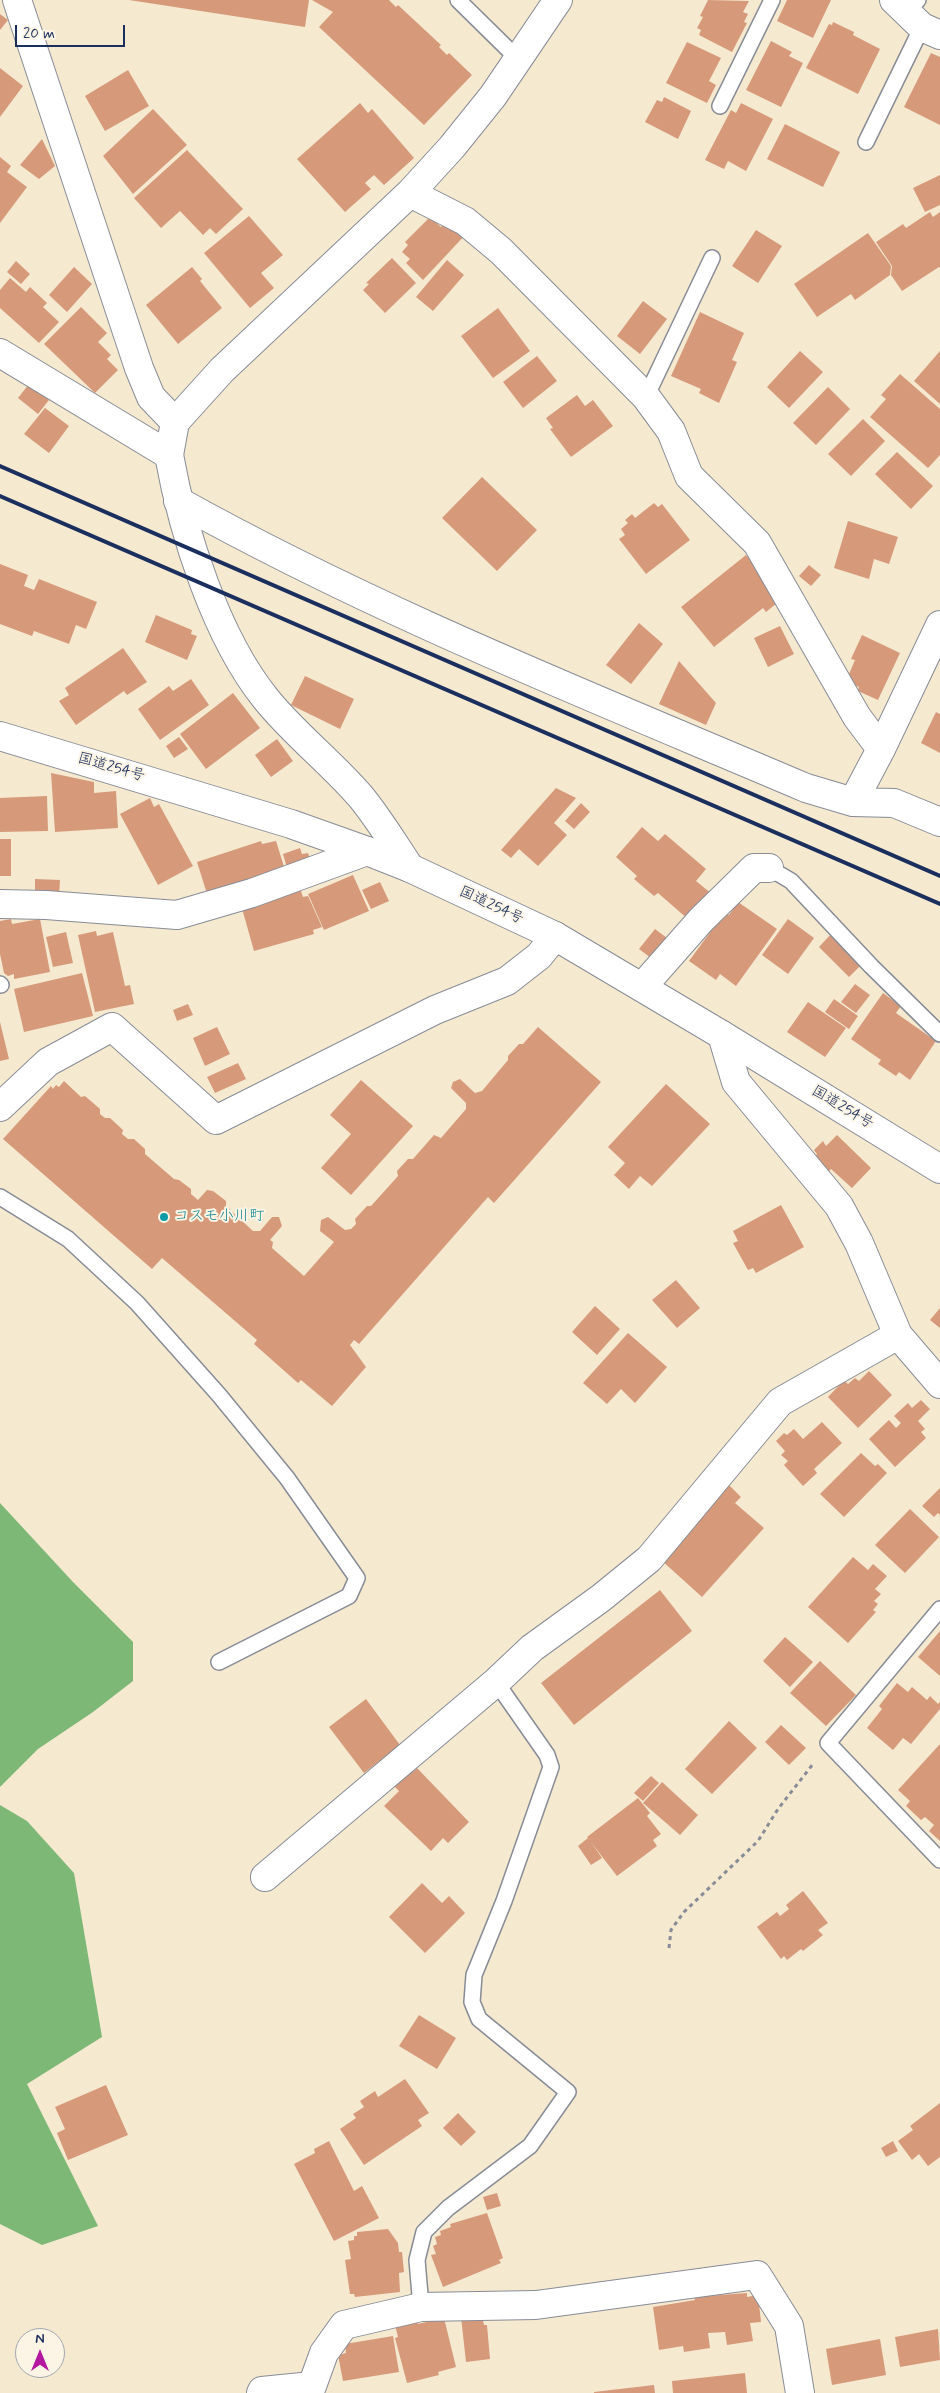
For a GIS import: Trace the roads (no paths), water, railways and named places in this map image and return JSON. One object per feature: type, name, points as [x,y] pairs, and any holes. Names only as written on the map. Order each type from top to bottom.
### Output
[{"type":"main road","points":[[16,0],[139,368],[151,396],[175,422]]},
{"type":"main road","points":[[410,868],[360,796],[272,706],[249,676],[230,642],[206,585],[178,501],[169,455],[175,422],[222,370],[410,193],[452,147],[494,96],[558,0]]},
{"type":"main road","points":[[410,193],[465,221],[501,251],[646,396],[671,431],[689,476],[757,543],[857,717],[881,749]]},
{"type":"main road","points":[[0,353],[104,418],[169,455]]},
{"type":"main road","points":[[178,501],[240,536],[332,581],[505,659],[806,788],[853,802],[894,803],[940,822]]},
{"type":"main road","points":[[853,802],[881,749],[940,625]]},
{"type":"main road","name":"国道254号","points":[[0,736],[165,784],[367,851],[410,868],[555,936],[940,1168]]},
{"type":"main road","points":[[0,904],[46,905],[177,915],[252,893],[367,851]]},
{"type":"main road","points":[[642,987],[701,920],[754,868],[769,868]]},
{"type":"main road","points":[[0,1107],[48,1062],[112,1027],[216,1120],[435,1010],[507,981],[540,956],[555,936]]},
{"type":"main road","points":[[722,1035],[736,1082],[839,1206],[859,1243],[898,1335],[940,1384]]},
{"type":"main road","points":[[265,1877],[496,1682],[532,1648],[601,1598],[649,1559],[780,1402],[898,1335]]},
{"type":"main road","points":[[261,2393],[262,2391],[312,2386],[324,2353],[344,2325],[421,2307],[536,2305],[757,2275],[789,2326],[800,2393]]},
{"type":"lane","points":[[458,0],[519,60]]},
{"type":"lane","points":[[720,106],[772,0]]},
{"type":"lane","points":[[866,142],[916,15]]},
{"type":"lane","points":[[646,396],[712,258]]},
{"type":"lane","points":[[769,868],[791,881],[870,966],[940,1034]]},
{"type":"lane","points":[[0,1197],[68,1239],[137,1303],[219,1395],[287,1478],[357,1578],[350,1596],[219,1662]]},
{"type":"lane","points":[[940,1609],[828,1743],[940,1860]]},
{"type":"lane","points":[[421,2307],[417,2260],[424,2232],[448,2208],[530,2146],[568,2092],[479,2019],[472,2002],[474,1975],[504,1901],[551,1767],[547,1755],[496,1682]]},
{"type":"railway","points":[[0,466],[940,876]]},
{"type":"railway","points":[[0,496],[940,904]]},
{"type":"place","name":"コスモ小川町","points":[[164,1217]]}]
